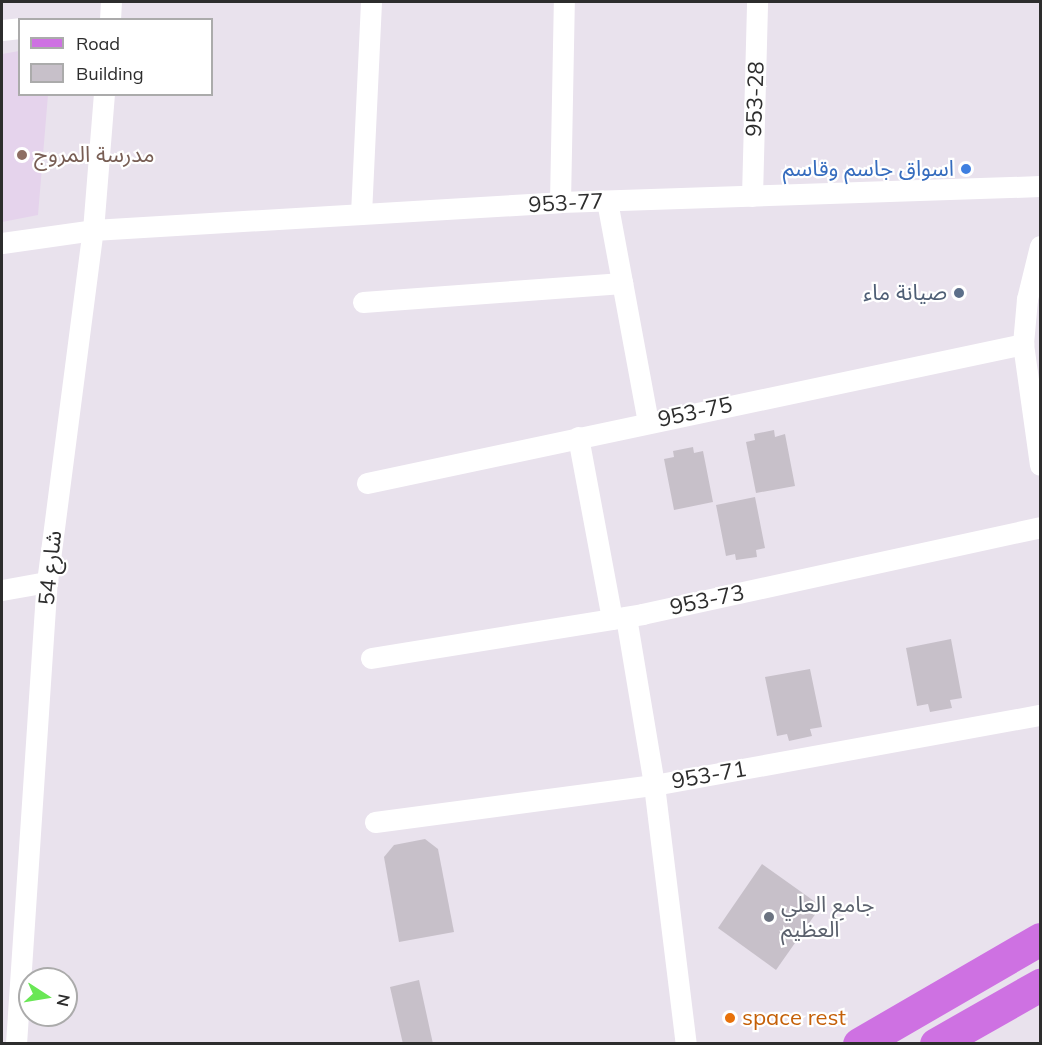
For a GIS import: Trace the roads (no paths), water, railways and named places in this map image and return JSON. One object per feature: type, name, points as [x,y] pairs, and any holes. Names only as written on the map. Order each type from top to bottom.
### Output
[{"type":"main road","points":[[859,1044],[1041,939]]},
{"type":"main road","points":[[946,1041],[1041,985]]},
{"type":"street","points":[[110,18],[111,2]]},
{"type":"street","points":[[361,214],[371,2]]},
{"type":"street","points":[[560,202],[564,2]]},
{"type":"street","name":"953-28","points":[[752,196],[758,2]]},
{"type":"street","points":[[2,30],[18,28]]},
{"type":"street","name":"شارع 54","points":[[16,1044],[47,582],[93,230],[104,96]]},
{"type":"street","name":"953-77","points":[[2,243],[93,230],[560,202],[1041,186]]},
{"type":"street","points":[[607,201],[648,422]]},
{"type":"street","points":[[1041,246],[1027,299],[1023,344],[1041,465]]},
{"type":"street","points":[[363,302],[622,282]]},
{"type":"street","name":"953-75","points":[[367,483],[1023,344]]},
{"type":"street","points":[[578,438],[654,785],[686,1044]]},
{"type":"street","name":"953-73","points":[[371,658],[619,618],[1041,527]]},
{"type":"street","points":[[2,590],[47,582]]},
{"type":"street","name":"953-71","points":[[375,822],[654,785],[1041,716]]},
{"type":"place","name":"مدرسة المروج","points":[[22,155]]},
{"type":"place","name":"اسواق جاسم وقاسم","points":[[966,169]]},
{"type":"place","name":"صيانة ماء","points":[[959,293]]},
{"type":"place","name":"جامع العلي العظيم","points":[[769,917]]},
{"type":"place","name":"space rest","points":[[730,1018]]}]
